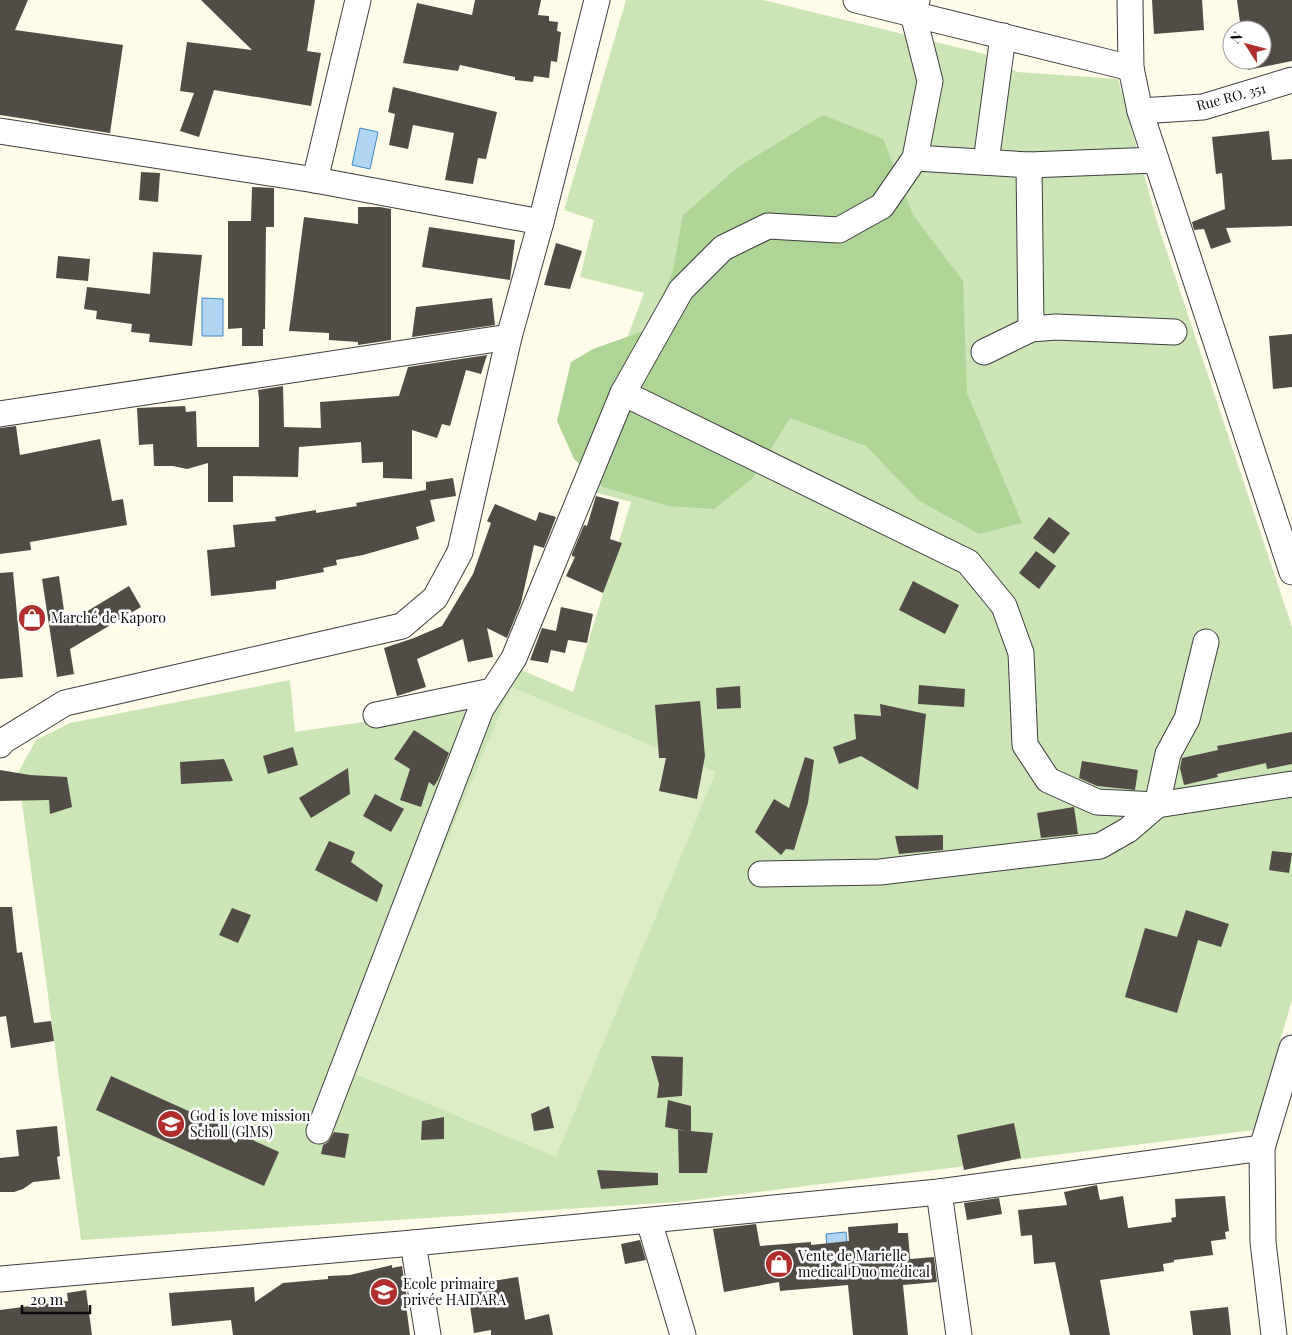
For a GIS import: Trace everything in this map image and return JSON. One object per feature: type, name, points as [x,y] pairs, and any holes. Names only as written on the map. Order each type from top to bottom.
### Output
[{"type":"street","points":[[315,180],[358,0]]},
{"type":"street","points":[[1,736],[65,703],[402,626],[435,598],[460,552],[509,336],[541,222],[598,0]]},
{"type":"street","points":[[856,0],[915,7],[1003,36],[1131,68]]},
{"type":"street","points":[[1130,0],[1131,68],[1140,111],[1292,572]]},
{"type":"street","points":[[319,1132],[481,709],[514,658],[624,393],[681,290],[723,248],[768,226],[839,230],[882,206],[915,158],[930,81],[915,7]]},
{"type":"street","points":[[986,162],[1003,36]]},
{"type":"street","name":"Rue RO. 351","points":[[1140,111],[1203,107],[1292,80]]},
{"type":"street","points":[[0,131],[315,180],[541,222]]},
{"type":"street","points":[[915,158],[1029,165],[1156,160]]},
{"type":"street","points":[[1029,165],[1031,329]]},
{"type":"street","points":[[984,352],[1031,329],[1056,327],[1174,332]]},
{"type":"street","points":[[0,414],[509,336]]},
{"type":"street","points":[[624,393],[968,562],[1004,606],[1021,653],[1025,745],[1048,780],[1097,802],[1157,805],[1292,784]]},
{"type":"street","points":[[762,874],[880,872],[1100,846],[1128,830],[1157,805],[1168,754],[1186,719],[1206,642]]},
{"type":"street","points":[[376,716],[492,691]]},
{"type":"street","points":[[1274,1335],[1263,1242],[1262,1148],[1292,1048]]},
{"type":"street","points":[[0,1279],[413,1243],[939,1192],[1262,1148]]},
{"type":"street","points":[[939,1192],[959,1335]]},
{"type":"street","points":[[650,1221],[683,1335]]},
{"type":"street","points":[[413,1243],[428,1335]]},
{"type":"green space","points":[[626,0],[763,0],[985,54],[1017,72],[1118,79],[1157,222],[1292,627],[1292,1000],[1254,1130],[677,1202],[81,1240],[18,773],[36,740],[70,723],[290,680],[295,732],[466,707],[503,662],[573,692],[631,502],[572,486],[644,293],[580,277],[594,220],[564,210]]},
{"type":"green space","points":[[823,115],[883,139],[913,215],[963,281],[967,393],[1022,523],[979,534],[918,500],[866,446],[790,418],[753,478],[714,509],[669,506],[603,487],[574,459],[557,421],[571,362],[593,349],[649,329],[673,270],[683,215],[737,168]]},
{"type":"green space","points":[[511,687],[716,772],[556,1157],[351,1072]]},
{"type":"water","points":[[360,128],[378,132],[370,169],[352,165]]},
{"type":"water","points":[[202,298],[223,299],[223,336],[202,336]]},
{"type":"water","points":[[846,1232],[850,1273],[829,1275],[826,1234]]},
{"type":"building","points":[[0,0],[28,0],[15,30],[123,45],[110,133],[0,115]]},
{"type":"building","points":[[201,0],[315,0],[307,51],[321,53],[311,106],[214,90],[199,137],[180,131],[194,93],[180,91],[187,42],[252,50]]},
{"type":"building","points":[[475,0],[541,0],[538,15],[549,16],[549,21],[558,22],[557,31],[561,32],[557,62],[551,61],[549,78],[534,76],[533,82],[515,80],[515,77],[460,65],[458,71],[403,63],[417,3],[472,15]]},
{"type":"building","points":[[1152,0],[1202,0],[1204,30],[1154,34]]},
{"type":"building","points":[[1237,0],[1292,0],[1292,61],[1272,65],[1272,20],[1240,20]]},
{"type":"building","points":[[393,87],[497,112],[486,159],[478,158],[473,184],[445,180],[454,133],[413,125],[408,149],[389,145],[395,114],[388,112]]},
{"type":"building","points":[[1269,131],[1272,160],[1292,159],[1292,226],[1226,228],[1231,242],[1211,249],[1204,229],[1194,230],[1192,222],[1225,209],[1222,173],[1216,174],[1212,137]]},
{"type":"building","points":[[141,172],[160,173],[158,202],[139,200]]},
{"type":"building","points":[[252,187],[274,188],[274,227],[266,227],[265,329],[263,329],[263,346],[242,346],[242,328],[228,329],[228,221],[251,221]]},
{"type":"building","points":[[358,207],[391,209],[391,340],[358,345],[358,342],[329,340],[329,333],[289,331],[304,217],[358,224]]},
{"type":"building","points":[[429,227],[515,240],[510,280],[422,267]]},
{"type":"building","points":[[556,243],[582,251],[570,289],[544,285]]},
{"type":"building","points":[[153,252],[202,255],[192,346],[149,342],[150,334],[131,332],[132,324],[96,319],[97,311],[84,309],[87,287],[150,294]]},
{"type":"building","points":[[58,256],[90,259],[88,281],[56,278]]},
{"type":"building","points":[[492,298],[495,325],[412,337],[416,307]]},
{"type":"building","points":[[1292,334],[1292,387],[1273,389],[1269,336]]},
{"type":"building","points":[[487,355],[481,374],[466,370],[450,426],[442,424],[437,438],[412,430],[412,479],[383,478],[383,462],[362,463],[361,442],[299,447],[298,477],[233,476],[233,502],[208,502],[208,463],[187,469],[173,466],[154,466],[153,444],[139,445],[137,408],[185,406],[186,412],[196,411],[197,447],[259,447],[258,390],[283,386],[284,427],[321,428],[320,402],[399,396],[408,367]]},
{"type":"building","points":[[16,426],[20,455],[100,439],[112,501],[123,499],[127,525],[30,542],[31,550],[0,554],[0,428]]},
{"type":"building","points":[[453,478],[456,496],[430,500],[435,521],[416,527],[419,539],[363,555],[336,560],[337,565],[323,568],[324,572],[276,581],[276,589],[211,596],[207,550],[235,547],[233,525],[276,521],[275,517],[357,506],[356,503],[426,490],[426,482]]},
{"type":"building","points":[[596,496],[619,502],[610,539],[622,543],[603,593],[566,576],[575,557],[572,554],[584,525],[587,526]]},
{"type":"building","points":[[495,504],[536,521],[539,512],[556,517],[544,548],[534,545],[521,603],[507,638],[487,628],[493,657],[468,662],[463,639],[417,659],[426,687],[397,696],[384,648],[442,626],[473,574],[491,523],[487,521]]},
{"type":"building","points":[[1049,517],[1070,533],[1054,554],[1033,538]]},
{"type":"building","points":[[1036,551],[1056,566],[1039,589],[1019,573]]},
{"type":"building","points":[[13,572],[23,677],[0,679],[0,573]]},
{"type":"building","points":[[59,576],[66,624],[129,586],[141,607],[70,649],[74,674],[57,677],[42,579]]},
{"type":"building","points":[[913,581],[959,605],[945,634],[899,610]]},
{"type":"building","points":[[561,607],[593,614],[587,643],[568,640],[565,653],[551,650],[548,663],[530,660],[542,628],[556,631]]},
{"type":"building","points":[[919,685],[965,689],[964,707],[918,704]]},
{"type":"building","points":[[740,686],[741,708],[717,709],[716,688]]},
{"type":"building","points":[[700,701],[705,756],[697,799],[659,791],[666,758],[659,758],[655,705]]},
{"type":"building","points":[[880,704],[926,714],[918,790],[861,756],[839,764],[833,747],[856,739],[854,714],[881,716]]},
{"type":"building","points":[[414,730],[449,753],[434,786],[429,782],[421,807],[400,800],[410,769],[394,759]]},
{"type":"building","points":[[1292,732],[1292,764],[1267,769],[1266,763],[1217,774],[1218,777],[1184,785],[1180,768],[1182,758],[1218,750],[1217,746]]},
{"type":"building","points":[[293,747],[298,765],[268,774],[263,756]]},
{"type":"building","points":[[805,757],[814,760],[808,803],[794,850],[786,849],[781,855],[755,832],[774,799],[789,808]]},
{"type":"building","points":[[224,759],[233,781],[181,784],[180,762]]},
{"type":"building","points":[[1082,761],[1138,770],[1135,790],[1097,786],[1079,778]]},
{"type":"building","points":[[348,768],[350,794],[311,818],[299,798]]},
{"type":"building","points":[[0,770],[30,775],[67,777],[72,807],[50,814],[49,800],[0,801]]},
{"type":"building","points":[[375,794],[404,809],[391,832],[363,816]]},
{"type":"building","points":[[1074,807],[1078,834],[1041,838],[1037,813]]},
{"type":"building","points":[[943,835],[943,850],[899,854],[895,836]]},
{"type":"building","points":[[329,841],[355,852],[351,862],[383,885],[377,902],[315,870]]},
{"type":"building","points":[[1272,851],[1292,853],[1289,873],[1269,870]]},
{"type":"building","points":[[0,907],[12,907],[17,953],[22,952],[34,1023],[51,1021],[54,1041],[11,1048],[6,1016],[0,1017]]},
{"type":"building","points":[[232,908],[251,915],[238,943],[219,935]]},
{"type":"building","points":[[1186,910],[1229,924],[1221,947],[1198,940],[1177,1013],[1125,997],[1145,928],[1177,937]]},
{"type":"building","points":[[651,1056],[683,1057],[682,1096],[657,1098],[659,1084]]},
{"type":"building","points":[[111,1076],[279,1152],[264,1186],[96,1110]]},
{"type":"building","points":[[668,1100],[691,1106],[691,1132],[665,1127]]},
{"type":"building","points":[[549,1106],[554,1128],[534,1131],[531,1114]]},
{"type":"building","points":[[444,1117],[444,1139],[421,1140],[422,1121]]},
{"type":"building","points":[[1014,1123],[1021,1158],[964,1170],[957,1135]]},
{"type":"building","points":[[57,1126],[60,1156],[57,1157],[60,1179],[33,1182],[23,1189],[14,1192],[0,1192],[0,1158],[19,1156],[16,1130]]},
{"type":"building","points":[[678,1130],[713,1133],[707,1173],[679,1173]]},
{"type":"building","points":[[334,1132],[349,1134],[345,1158],[321,1154],[323,1145],[328,1142]]},
{"type":"building","points":[[597,1170],[658,1173],[658,1185],[601,1189]]},
{"type":"building","points":[[1097,1185],[1100,1200],[1123,1196],[1128,1228],[1172,1222],[1171,1218],[1176,1217],[1175,1199],[1225,1196],[1229,1231],[1225,1232],[1226,1239],[1211,1241],[1213,1255],[1174,1260],[1174,1262],[1163,1264],[1164,1271],[1100,1280],[1110,1335],[1070,1335],[1055,1262],[1034,1264],[1032,1235],[1021,1236],[1018,1210],[1067,1205],[1064,1192]]},
{"type":"building","points":[[999,1198],[1002,1214],[967,1220],[964,1203]]},
{"type":"building","points":[[898,1223],[898,1233],[908,1233],[910,1259],[934,1257],[937,1282],[903,1285],[908,1335],[853,1335],[848,1285],[780,1291],[779,1282],[724,1292],[713,1229],[756,1224],[760,1246],[811,1242],[811,1245],[849,1241],[848,1227]]},
{"type":"building","points":[[640,1240],[646,1260],[625,1264],[621,1244]]},
{"type":"building","points":[[392,1265],[392,1268],[402,1266],[410,1335],[233,1335],[231,1320],[172,1326],[169,1293],[254,1287],[255,1302],[283,1283],[328,1279],[328,1276],[350,1275]]},
{"type":"building","points":[[518,1277],[525,1320],[549,1314],[553,1335],[491,1335],[491,1330],[474,1333],[467,1285]]},
{"type":"building","points":[[86,1290],[92,1335],[0,1335],[0,1310],[68,1301],[67,1293]]},
{"type":"building","points":[[1228,1307],[1231,1335],[1193,1335],[1190,1311]]},
{"type":"place","name":"Marché de Kaporo","points":[[32,618]]},
{"type":"place","name":"God is love mission Scholl (GlMS)","points":[[171,1124]]},
{"type":"place","name":"Vente de Marielle medical Duo médical","points":[[779,1264]]},
{"type":"place","name":"Ecole primaire privée HAIDARA","points":[[384,1292]]}]
